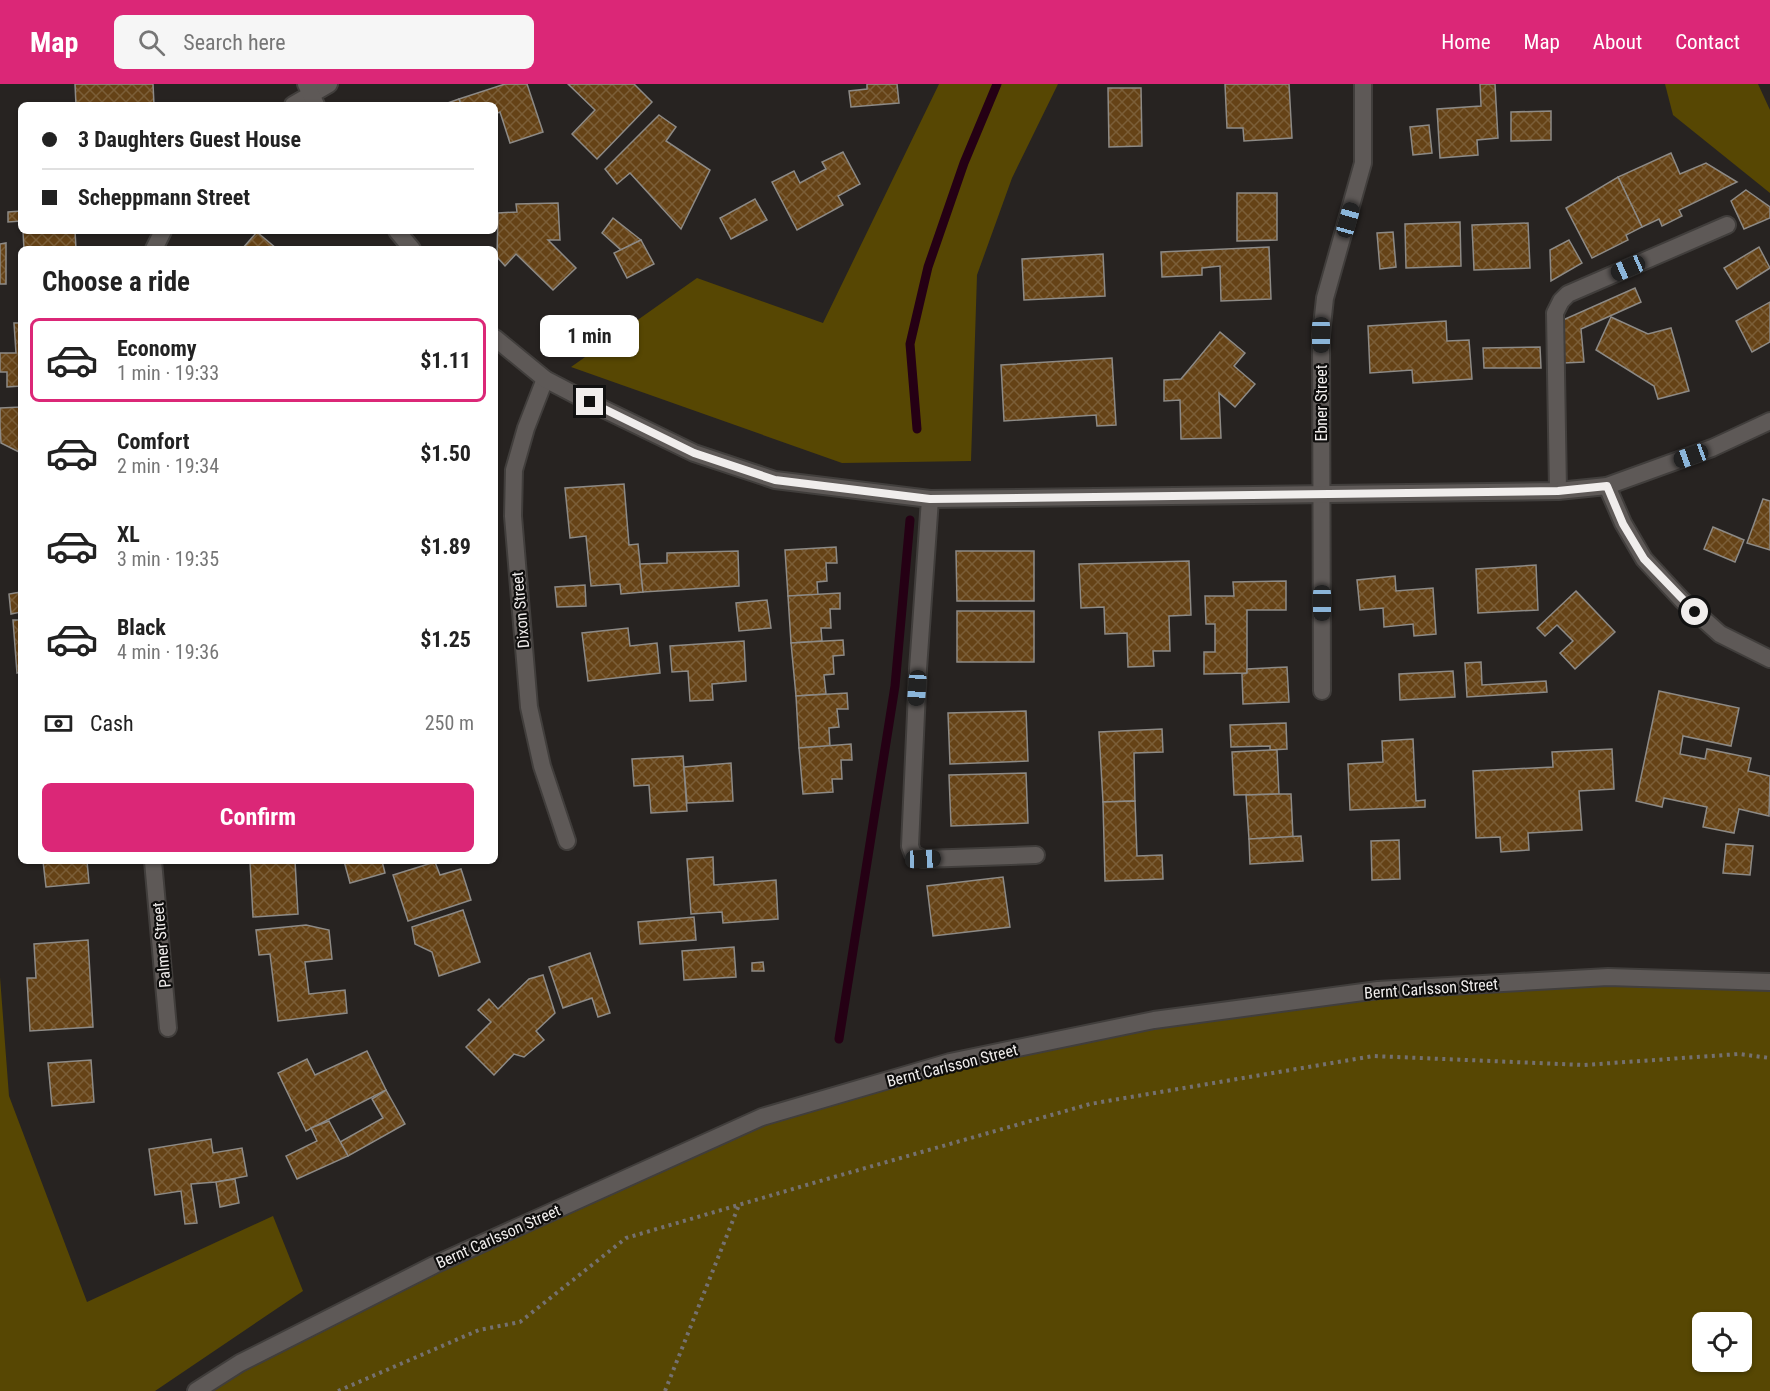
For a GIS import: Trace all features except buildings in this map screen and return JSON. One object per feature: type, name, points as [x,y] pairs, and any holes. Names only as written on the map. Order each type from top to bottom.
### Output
[{"type":"street","points":[[310,94],[329,84]]},
{"type":"street","name":"Ebner Street","points":[[1322,691],[1322,326],[1325,298],[1363,164],[1363,84]]},
{"type":"street","points":[[1558,491],[1555,313],[1561,300],[1568,294],[1727,225]]},
{"type":"street","points":[[400,234],[410,246]]},
{"type":"street","points":[[498,340],[545,379],[694,453],[775,480],[930,499],[1558,491],[1607,486],[1712,448],[1770,421]]},
{"type":"street","name":"Dixon Street","points":[[545,379],[526,428],[514,470],[513,516],[529,707],[542,766],[567,841]]},
{"type":"street","points":[[1607,486],[1623,524],[1644,559],[1682,600],[1720,634],[1770,659]]},
{"type":"street","points":[[930,499],[918,669],[910,846],[913,854],[923,859],[1036,855]]},
{"type":"street","name":"Palmer Street","points":[[153,864],[168,1028]]},
{"type":"street","name":"Bernt Carlsson Street","points":[[196,1391],[240,1363],[434,1264],[762,1117],[950,1062],[1155,1020],[1378,990],[1608,977],[1770,982]]},
{"type":"path","points":[[338,1391],[479,1330],[520,1322],[627,1238],[1090,1104],[1373,1056],[1584,1065],[1739,1054],[1770,1058]]},
{"type":"path","points":[[665,1391],[739,1204]]},
{"type":"shaded area","points":[[939,84],[1058,84],[1012,178],[977,275],[971,461],[842,463],[571,367],[697,278],[823,323]]},
{"type":"shaded area","points":[[1665,84],[1758,84],[1770,110],[1770,193],[1673,115]]},
{"type":"shaded area","points":[[0,977],[9,1096],[87,1302],[273,1216],[303,1291],[155,1391],[0,1391]]},
{"type":"shaded area","points":[[1608,977],[1770,982],[1770,1391],[196,1391],[240,1363],[762,1117],[950,1062],[1378,990]]},
{"type":"waterway","points":[[917,429],[910,344],[928,267],[964,163],[997,84]]},
{"type":"waterway","points":[[839,1039],[895,686],[910,520]]},
{"type":"route","points":[[590,402],[694,453],[775,480],[930,499],[1558,491],[1607,486],[1623,524],[1644,559],[1695,612]]}]
